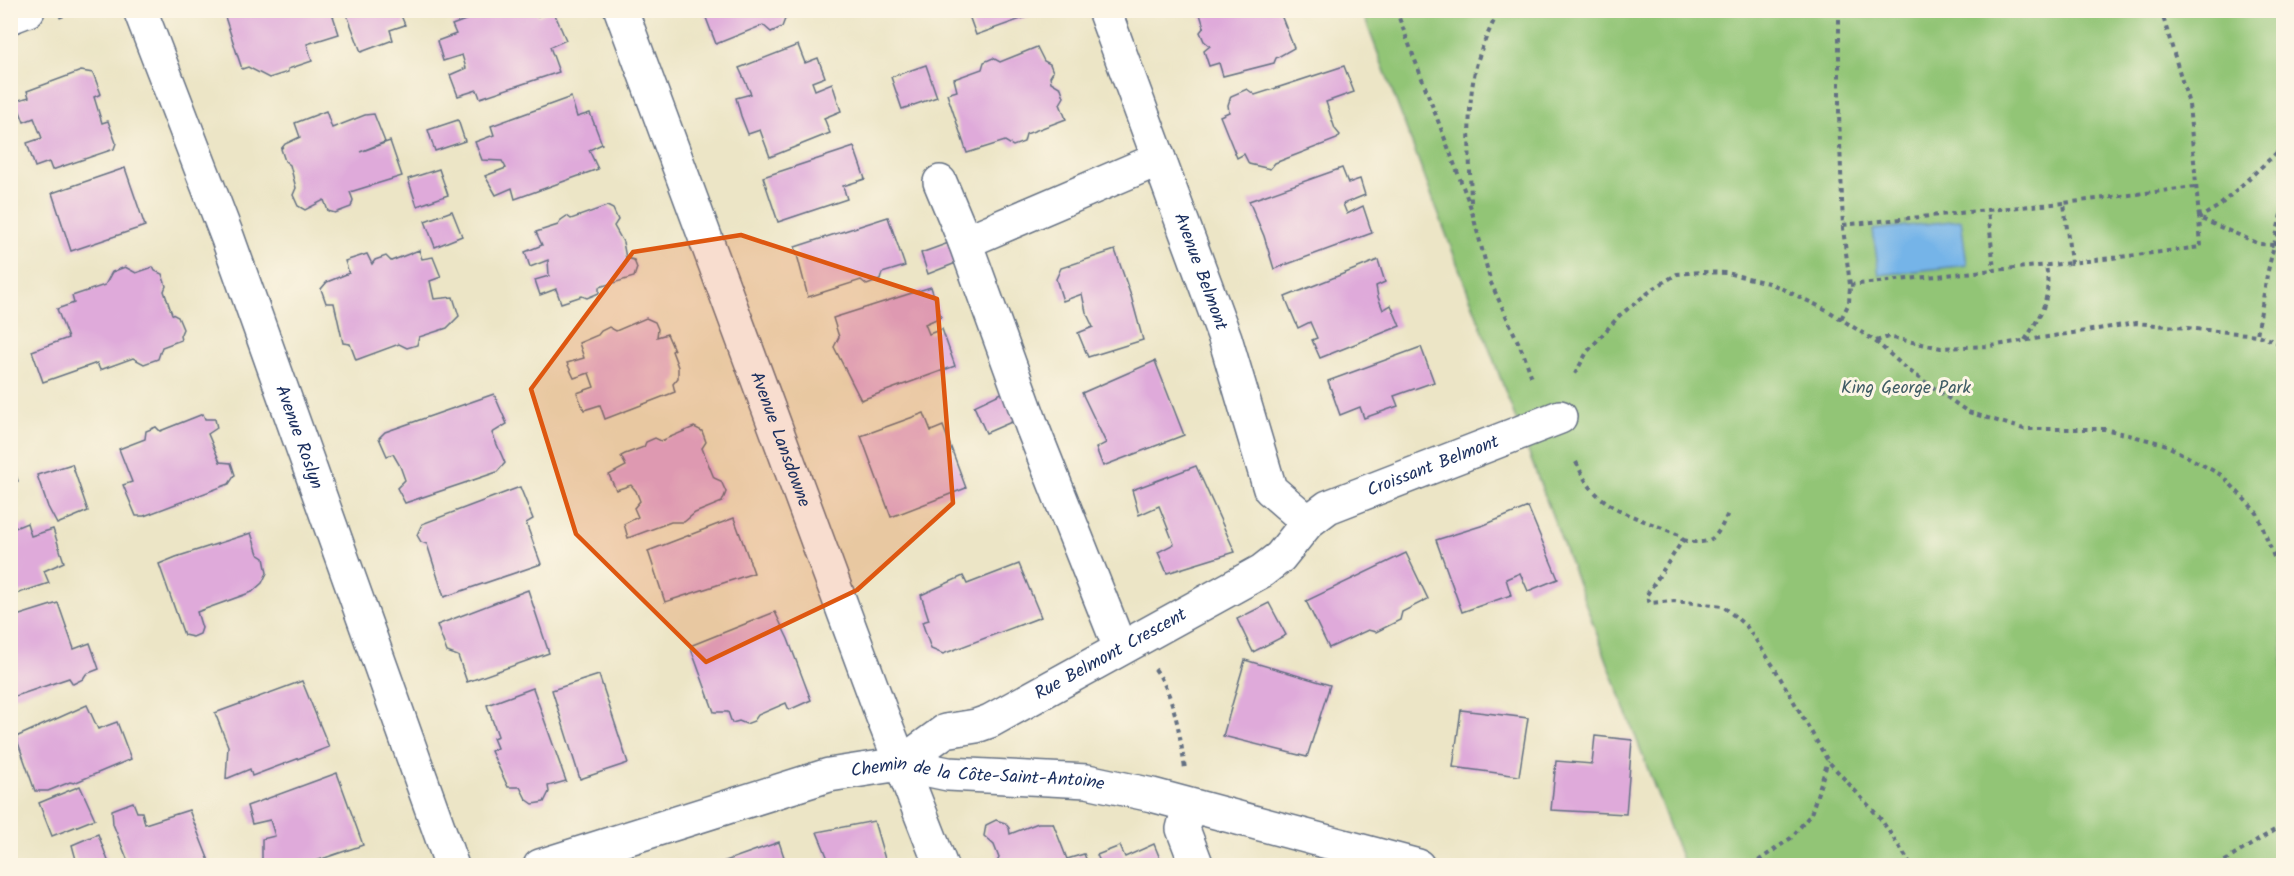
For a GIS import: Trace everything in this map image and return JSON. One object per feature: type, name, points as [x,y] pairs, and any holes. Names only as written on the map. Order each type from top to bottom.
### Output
[{"type":"street","points":[[10,17],[28,10]]},
{"type":"street","name":"Avenue Roslyn","points":[[140,10],[227,236],[452,866]]},
{"type":"street","name":"Avenue Lansdowne","points":[[621,10],[900,764],[941,866]]},
{"type":"street","name":"Avenue Belmont","points":[[1104,10],[1225,338],[1270,489],[1308,522]]},
{"type":"street","points":[[965,242],[1159,159]]},
{"type":"street","points":[[940,182],[965,242],[1033,429],[1120,648]]},
{"type":"street","name":"Croissant Belmont","points":[[1308,522],[1328,507],[1560,417]]},
{"type":"street","name":"Rue Belmont Crescent","points":[[900,764],[945,731],[976,726],[990,721],[1041,695],[1120,648],[1262,571],[1280,556],[1308,522]]},
{"type":"street","name":"Chemin de la Côte-Saint-Antoine","points":[[540,866],[829,775],[900,764],[948,774],[1087,781],[1152,795],[1418,866]]},
{"type":"street","points":[[1189,806],[1183,829],[1197,866]]},
{"type":"path","points":[[1396,10],[1471,208],[1491,283],[1532,378]]},
{"type":"path","points":[[1471,208],[1470,113],[1475,70],[1500,10]]},
{"type":"path","points":[[1839,10],[1839,114],[1843,225],[1850,285],[1849,303],[1840,319]]},
{"type":"path","points":[[1850,285],[2046,266],[2201,247],[2189,104],[2161,10]]},
{"type":"path","points":[[2199,218],[2219,206],[2283,146]]},
{"type":"path","points":[[1843,225],[2064,203],[2195,187]]},
{"type":"path","points":[[2257,335],[2283,202]]},
{"type":"path","points":[[2064,203],[2071,263]]},
{"type":"path","points":[[1988,210],[1994,270]]},
{"type":"path","points":[[2199,218],[2260,244],[2274,246]]},
{"type":"path","points":[[2024,340],[2040,316],[2049,288],[2046,266]]},
{"type":"path","points":[[1575,374],[1587,352],[1620,315],[1653,289],[1677,274],[1727,273],[1772,284],[1809,301],[1875,341],[1907,369],[1968,412],[2024,429],[2105,429],[2164,444],[2223,476],[2257,513],[2283,583]]},
{"type":"path","points":[[1875,341],[1888,337],[1941,348],[1990,346],[2136,323],[2257,335],[2283,345]]},
{"type":"path","points":[[1576,462],[1592,490],[1604,501],[1679,535],[1683,540],[1700,544],[1712,540],[1722,527],[1728,511]]},
{"type":"path","points":[[1683,540],[1646,596],[1650,603],[1674,602],[1724,606],[1747,627],[1774,667],[1828,761],[1880,818],[1912,866]]},
{"type":"path","points":[[1151,663],[1164,682],[1176,722],[1185,769]]},
{"type":"path","points":[[1751,866],[1791,838],[1811,814],[1828,761]]},
{"type":"path","points":[[2217,866],[2283,824]]},
{"type":"highlighted area","points":[[741,235],[937,299],[953,503],[857,590],[706,662],[576,534],[531,389],[633,252]]},
{"type":"green space","name":"King George Park","points":[[1362,11],[2283,11],[2283,865],[1684,865]]},
{"type":"water","points":[[1961,220],[1967,265],[1879,275],[1873,230]]},
{"type":"building","points":[[236,10],[331,10],[339,34],[307,44],[312,61],[269,78],[248,67],[242,69],[224,14]]},
{"type":"building","points":[[351,10],[406,10],[400,13],[405,25],[390,30],[393,40],[361,52],[346,12]]},
{"type":"building","points":[[492,10],[537,10],[538,16],[553,10],[566,40],[550,47],[559,72],[480,98],[477,90],[458,96],[450,75],[466,68],[462,55],[443,61],[437,41],[456,34],[452,25]]},
{"type":"building","points":[[703,10],[806,11],[785,19],[782,27],[771,32],[763,25],[716,44]]},
{"type":"building","points":[[967,10],[1030,10],[1032,15],[976,35]]},
{"type":"building","points":[[1208,10],[1279,10],[1294,48],[1276,58],[1274,63],[1223,76],[1219,63],[1209,66],[1204,51],[1210,46],[1204,41],[1200,32],[1204,27],[1200,14]]},
{"type":"building","points":[[798,45],[805,63],[818,58],[825,77],[812,82],[815,90],[832,83],[841,111],[824,118],[830,133],[770,157],[760,130],[748,134],[741,116],[736,98],[751,94],[739,68]]},
{"type":"building","points":[[1037,47],[1044,61],[1050,64],[1053,72],[1050,77],[1051,82],[1061,88],[1064,97],[1060,104],[1066,119],[1026,134],[1024,142],[1013,146],[1005,141],[967,153],[947,94],[957,91],[954,79],[982,69],[984,62],[993,58],[1000,62]]},
{"type":"building","points":[[926,65],[937,97],[902,109],[891,77]]},
{"type":"building","points":[[1344,66],[1354,92],[1326,102],[1335,129],[1340,135],[1337,139],[1275,163],[1270,169],[1249,164],[1244,154],[1237,158],[1220,116],[1229,112],[1228,105],[1231,96],[1247,89],[1255,95]]},
{"type":"building","points":[[81,71],[93,73],[101,94],[94,97],[102,123],[108,121],[116,143],[114,149],[52,170],[49,162],[35,167],[27,143],[42,138],[34,118],[24,122],[16,101],[29,97],[27,91]]},
{"type":"building","points":[[571,97],[577,117],[590,113],[602,144],[589,150],[598,169],[515,199],[512,188],[496,195],[485,176],[506,168],[502,161],[482,160],[475,142],[494,135],[491,126]]},
{"type":"building","points":[[326,111],[332,128],[365,115],[374,114],[385,142],[360,152],[390,141],[402,176],[350,192],[353,200],[351,207],[335,213],[328,211],[324,200],[305,210],[298,206],[293,195],[296,188],[290,165],[285,161],[281,149],[285,144],[300,137],[295,123]]},
{"type":"building","points":[[458,120],[465,141],[435,151],[428,130]]},
{"type":"building","points":[[854,147],[865,179],[843,186],[847,199],[778,222],[763,177]]},
{"type":"building","points":[[125,168],[145,226],[71,251],[52,193]]},
{"type":"building","points":[[1342,168],[1348,183],[1360,179],[1365,195],[1343,204],[1347,214],[1363,206],[1372,233],[1274,269],[1264,236],[1249,201]]},
{"type":"building","points":[[439,169],[448,195],[417,206],[408,179]]},
{"type":"building","points":[[607,206],[613,209],[618,220],[614,226],[623,242],[626,258],[634,260],[637,268],[634,277],[599,287],[599,293],[587,298],[582,296],[561,303],[556,289],[540,295],[535,280],[549,276],[548,260],[530,267],[525,252],[542,245],[536,232],[558,225],[567,216],[571,219]]},
{"type":"building","points":[[452,211],[462,236],[435,247],[425,221]]},
{"type":"building","points":[[888,217],[905,266],[882,273],[880,280],[867,285],[861,280],[808,297],[795,247]]},
{"type":"building","points":[[954,241],[961,261],[928,274],[921,253]]},
{"type":"building","points":[[419,250],[422,259],[433,257],[441,277],[430,281],[434,299],[453,297],[459,316],[447,328],[419,337],[417,345],[407,348],[399,344],[356,360],[350,344],[343,343],[334,303],[326,303],[321,289],[327,282],[349,273],[345,261],[367,254],[372,264],[375,260],[386,256],[391,261]]},
{"type":"building","points":[[1115,250],[1143,340],[1088,357],[1078,333],[1093,327],[1086,312],[1082,294],[1063,301],[1056,279],[1061,268]]},
{"type":"building","points":[[1378,260],[1385,282],[1376,286],[1378,297],[1383,310],[1391,305],[1400,326],[1320,358],[1312,340],[1317,338],[1310,322],[1298,328],[1285,297]]},
{"type":"building","points":[[125,267],[136,273],[153,267],[155,271],[162,274],[166,286],[164,291],[172,314],[178,317],[183,329],[181,340],[162,347],[158,359],[144,364],[133,358],[100,370],[97,363],[43,382],[32,351],[68,338],[57,309],[74,303],[72,296],[105,285],[112,272]]},
{"type":"building","points":[[931,287],[941,317],[925,324],[929,334],[942,329],[955,366],[861,400],[834,347],[839,337],[833,318]]},
{"type":"building","points":[[646,318],[655,322],[658,329],[657,337],[667,334],[674,350],[672,351],[678,367],[678,378],[673,384],[675,392],[605,419],[600,405],[584,410],[577,393],[594,387],[589,373],[574,378],[567,363],[584,358],[579,343],[598,335],[609,327],[616,331]]},
{"type":"building","points":[[1421,347],[1434,382],[1394,396],[1398,406],[1364,418],[1360,407],[1340,415],[1328,381]]},
{"type":"building","points":[[1155,361],[1184,435],[1103,466],[1096,448],[1106,443],[1082,393]]},
{"type":"building","points":[[1010,389],[1023,417],[986,433],[974,406]]},
{"type":"building","points":[[494,394],[507,424],[492,433],[505,463],[497,472],[405,503],[397,488],[405,480],[400,466],[393,454],[387,456],[379,438],[385,432]]},
{"type":"building","points":[[924,413],[931,431],[943,426],[966,488],[891,517],[861,436]]},
{"type":"building","points":[[203,414],[205,419],[215,419],[217,428],[208,434],[220,462],[231,463],[235,475],[229,484],[144,516],[136,516],[123,485],[132,482],[119,449],[145,439],[146,431],[156,427],[160,431]]},
{"type":"building","points":[[694,427],[702,431],[706,442],[702,448],[714,478],[721,481],[726,492],[722,502],[695,513],[684,522],[671,522],[628,538],[624,524],[638,517],[634,508],[640,501],[631,485],[616,490],[609,475],[626,466],[621,456],[644,447],[646,442],[655,438],[661,441]]},
{"type":"building","points":[[10,460],[18,481],[10,484]]},
{"type":"building","points":[[72,464],[88,511],[57,524],[48,507],[37,475]]},
{"type":"building","points":[[1196,466],[1235,552],[1167,573],[1158,552],[1174,544],[1159,506],[1139,515],[1132,490]]},
{"type":"building","points":[[520,487],[533,519],[526,523],[541,564],[444,597],[427,544],[421,542],[417,535],[422,524]]},
{"type":"building","points":[[1528,507],[1558,579],[1528,591],[1520,573],[1506,579],[1511,595],[1462,612],[1436,540],[1484,525]]},
{"type":"building","points":[[734,518],[754,573],[665,602],[648,551]]},
{"type":"building","points":[[27,523],[31,536],[53,529],[64,562],[44,571],[49,583],[10,596],[10,530]]},
{"type":"building","points":[[251,533],[258,554],[264,558],[267,573],[262,583],[252,592],[197,612],[202,628],[200,634],[193,637],[184,635],[159,564]]},
{"type":"building","points":[[1406,553],[1428,599],[1402,612],[1400,620],[1376,632],[1368,630],[1329,648],[1306,601]]},
{"type":"building","points":[[1019,564],[1041,617],[943,654],[931,649],[922,622],[929,620],[921,595],[963,576],[967,584]]},
{"type":"building","points":[[528,590],[549,653],[467,682],[458,656],[447,652],[437,625]]},
{"type":"building","points":[[58,603],[74,649],[90,643],[99,669],[86,674],[83,679],[73,684],[69,678],[10,698],[10,618]]},
{"type":"building","points":[[1269,603],[1286,635],[1253,652],[1237,619]]},
{"type":"building","points":[[775,612],[788,639],[811,700],[789,710],[786,703],[758,715],[754,721],[746,724],[739,721],[732,723],[728,712],[714,712],[690,646]]},
{"type":"building","points":[[1245,660],[1330,685],[1307,757],[1223,736]]},
{"type":"building","points":[[599,675],[628,763],[580,779],[552,690]]},
{"type":"building","points":[[302,681],[329,747],[252,776],[250,769],[226,779],[228,746],[215,713]]},
{"type":"building","points":[[533,688],[566,781],[548,786],[549,792],[544,802],[533,804],[526,799],[520,787],[508,787],[491,751],[497,748],[493,738],[498,736],[487,705]]},
{"type":"building","points":[[87,705],[98,729],[117,722],[131,759],[74,783],[70,782],[48,791],[35,791],[16,737]]},
{"type":"building","points":[[1461,710],[1528,718],[1519,776],[1453,767]]},
{"type":"building","points":[[1595,736],[1632,740],[1626,814],[1551,810],[1556,761],[1592,764]]},
{"type":"building","points":[[337,773],[363,845],[301,866],[281,866],[279,862],[270,866],[262,866],[262,839],[275,836],[270,820],[252,824],[247,806]]},
{"type":"building","points":[[80,786],[95,819],[52,836],[39,803]]},
{"type":"building","points":[[133,802],[137,812],[142,812],[145,824],[189,810],[211,866],[130,866],[113,824],[112,810]]},
{"type":"building","points":[[996,820],[1005,823],[1010,834],[1038,823],[1053,823],[1067,859],[1084,854],[1089,866],[995,866],[999,858],[994,845],[984,836],[986,825]]},
{"type":"building","points":[[874,821],[887,866],[831,866],[817,832]]},
{"type":"building","points":[[98,834],[110,866],[71,866],[77,863],[72,845]]},
{"type":"building","points":[[779,842],[787,866],[714,866],[714,865]]},
{"type":"building","points":[[1154,844],[1163,866],[1102,866],[1097,855],[1120,846],[1125,857]]}]
